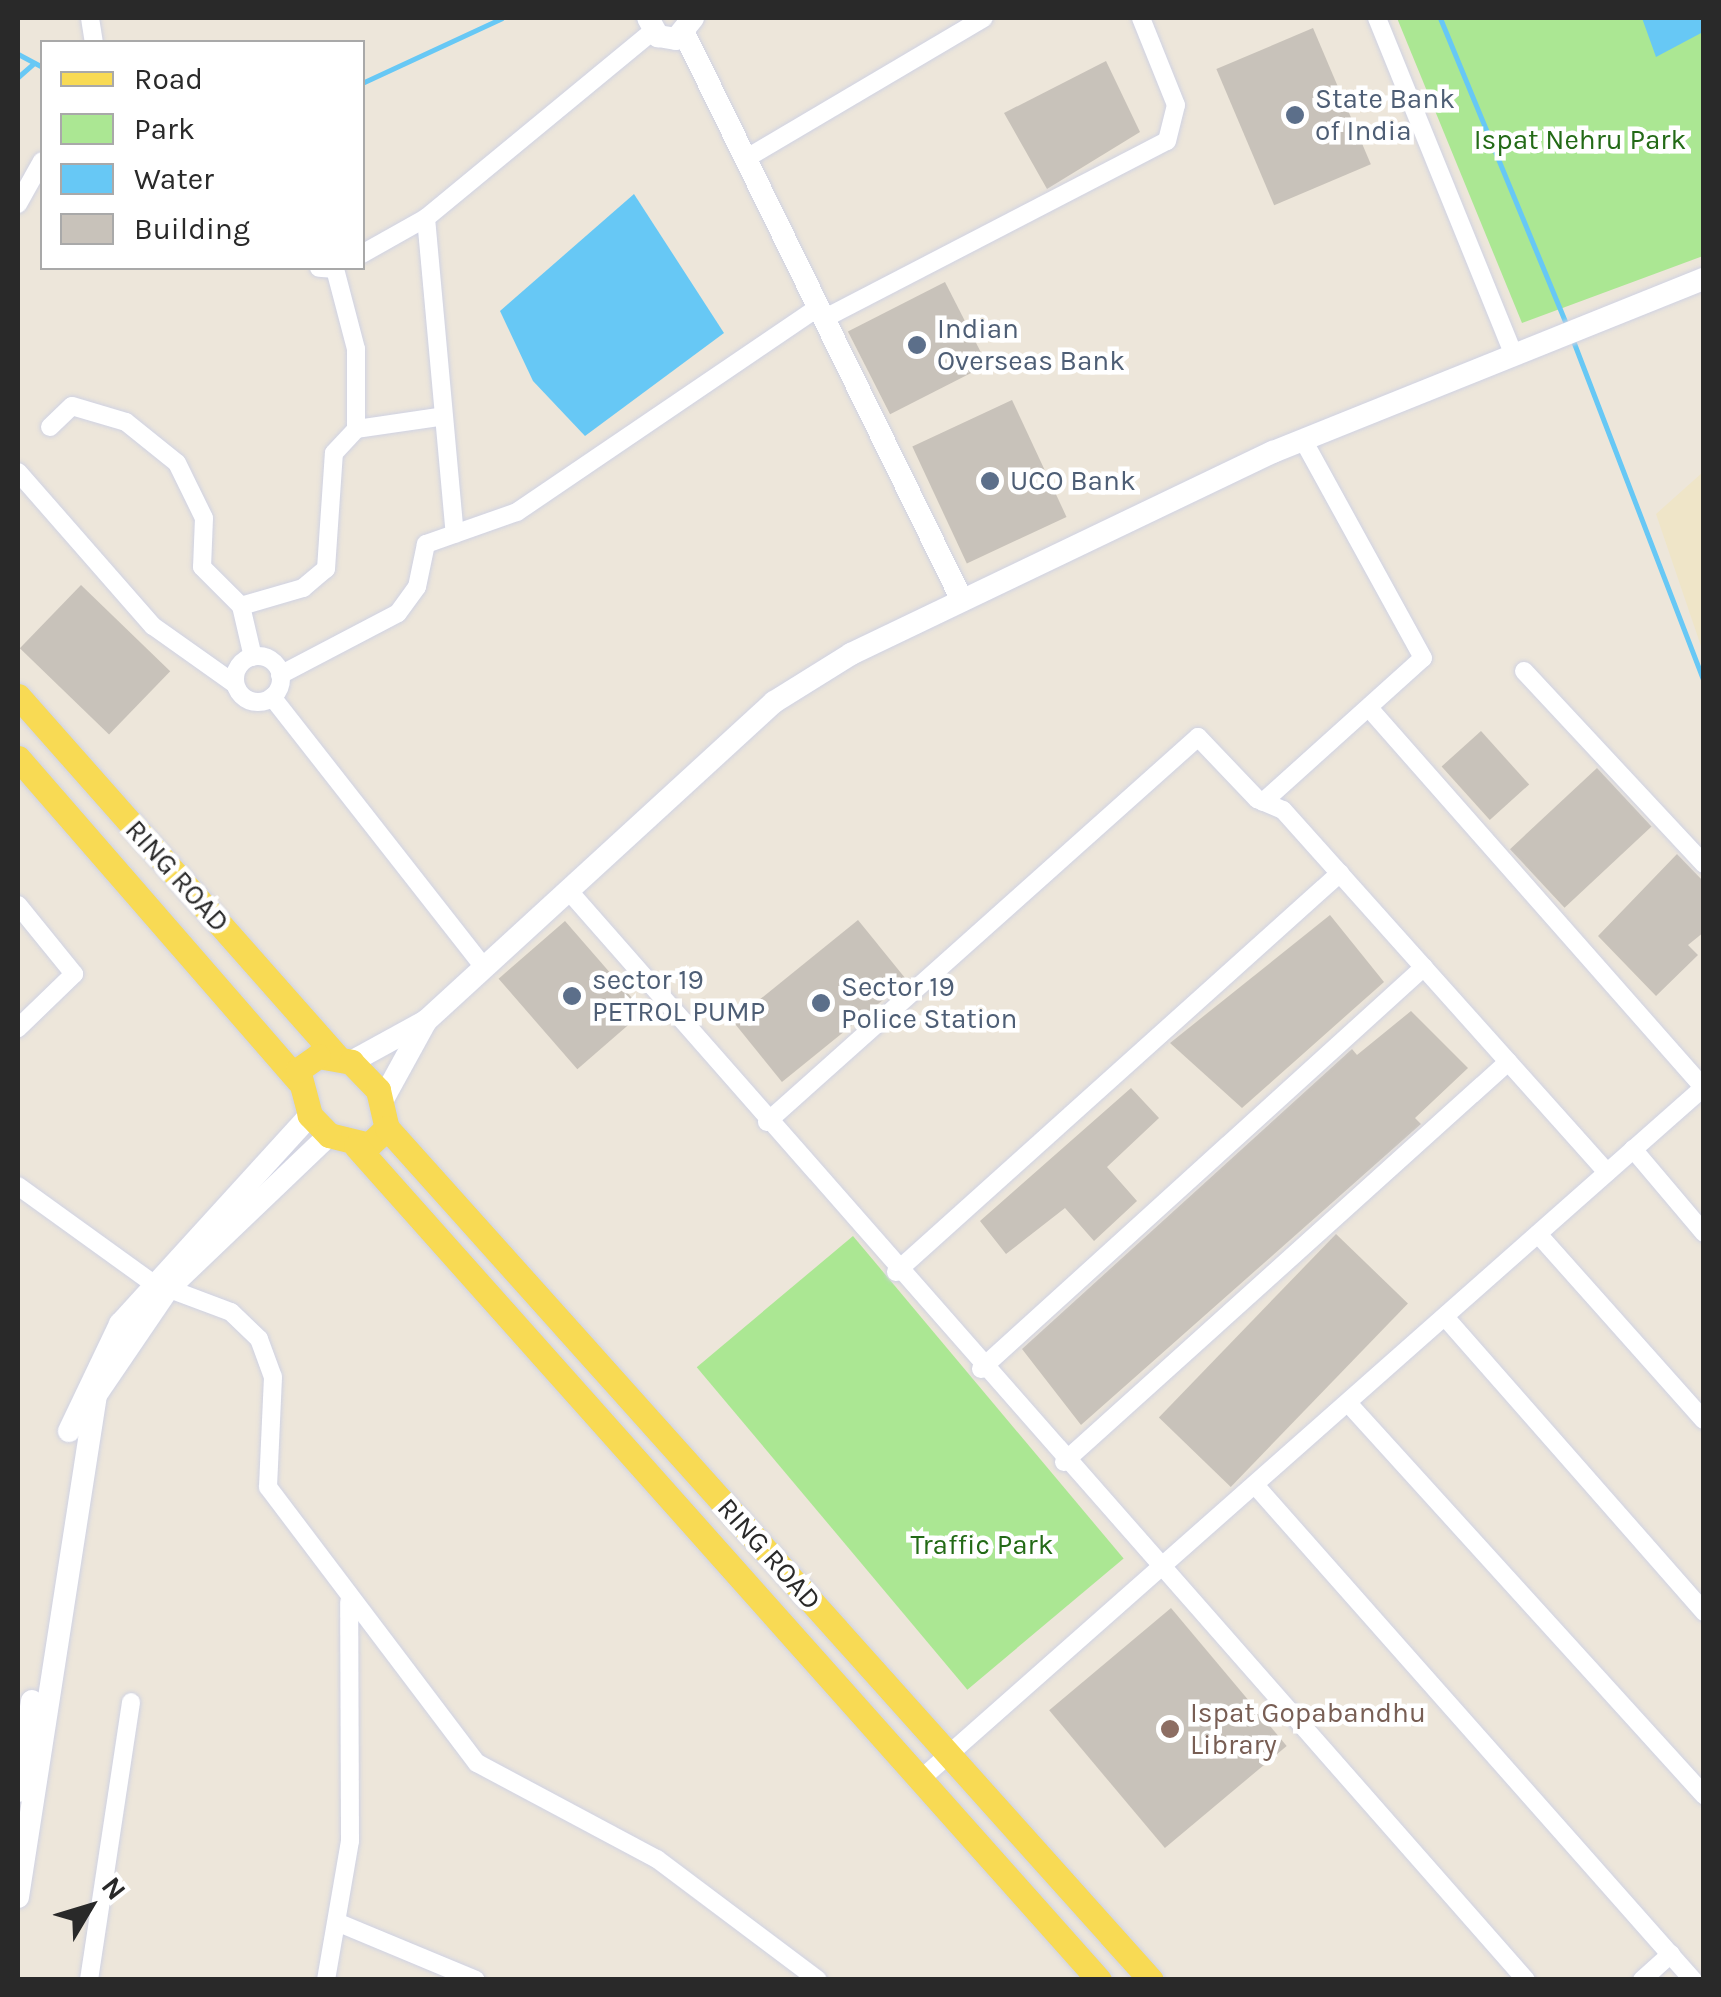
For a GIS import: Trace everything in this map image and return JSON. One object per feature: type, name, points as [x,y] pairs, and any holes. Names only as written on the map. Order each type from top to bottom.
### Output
[{"type":"main road","name":"RING ROAD","points":[[18,696],[343,1059]]},
{"type":"main road","name":"RING ROAD","points":[[18,758],[298,1080]]},
{"type":"main road","points":[[318,1056],[343,1059],[382,1101],[386,1128],[356,1146],[329,1135],[310,1115],[298,1080],[318,1056]]},
{"type":"main road","name":"RING ROAD","points":[[386,1128],[1151,1980]]},
{"type":"main road","name":"RING ROAD","points":[[356,1146],[1099,1980]]},
{"type":"street","points":[[746,158],[984,18]]},
{"type":"street","points":[[272,697],[280,674],[398,613],[418,587],[426,544],[518,512],[822,312],[1167,141],[1176,104],[1140,18]]},
{"type":"street","points":[[1377,18],[1514,356]]},
{"type":"street","points":[[365,252],[426,218],[650,24],[689,26],[746,158],[960,596]]},
{"type":"street","points":[[18,204],[40,172]]},
{"type":"street","points":[[426,218],[438,417],[454,534]]},
{"type":"street","points":[[332,270],[356,349],[356,429]]},
{"type":"street","points":[[382,1101],[426,1021],[774,702],[960,596],[1302,440],[1704,279]]},
{"type":"street","points":[[50,427],[72,406],[126,422],[177,464],[204,518],[202,567],[240,606],[253,657],[280,674]]},
{"type":"street","points":[[240,606],[303,588],[326,569],[334,453],[356,429],[438,417]]},
{"type":"street","points":[[1263,802],[1423,658],[1302,440]]},
{"type":"street","points":[[18,472],[153,626],[235,684],[252,701],[272,697]]},
{"type":"street","points":[[235,684],[253,657]]},
{"type":"street","points":[[1524,671],[1624,769],[1704,864]]},
{"type":"street","points":[[272,697],[484,967]]},
{"type":"street","points":[[921,1779],[1703,1087],[1370,708]]},
{"type":"street","points":[[767,1122],[1198,738],[1263,802],[1283,810],[1608,1172]]},
{"type":"street","points":[[896,1272],[1340,873]]},
{"type":"street","points":[[568,890],[896,1272],[1526,1980]]},
{"type":"street","points":[[18,906],[74,974],[18,1028]]},
{"type":"street","points":[[982,1369],[1424,967]]},
{"type":"street","points":[[343,1059],[426,1021]]},
{"type":"street","points":[[1064,1462],[1508,1062]]},
{"type":"street","points":[[18,1791],[23,1724],[70,1419],[160,1286],[310,1115]]},
{"type":"street","points":[[18,1897],[84,1427],[160,1286],[329,1135]]},
{"type":"street","points":[[1634,1149],[1704,1233]]},
{"type":"street","points":[[18,1186],[160,1286],[231,1312],[259,1338],[272,1377],[268,1487],[349,1601],[477,1764],[657,1860],[818,1980]]},
{"type":"street","points":[[1538,1234],[1704,1420]]},
{"type":"street","points":[[1445,1317],[1704,1612]]},
{"type":"street","points":[[1348,1403],[1704,1796]]},
{"type":"street","points":[[1254,1485],[1693,1980]]},
{"type":"street","points":[[326,1980],[339,1923],[356,1730],[349,1601]]},
{"type":"street","points":[[89,1980],[131,1702]]},
{"type":"street","points":[[339,1923],[476,1980]]},
{"type":"street","points":[[1642,1980],[1671,1954]]},
{"type":"shaded area","points":[[1703,472],[1703,652],[1656,514]]},
{"type":"green space","name":"Ispat Nehru Park","points":[[1397,18],[1703,18],[1703,256],[1522,323]]},
{"type":"green space","name":"Traffic Park","points":[[853,1236],[1124,1559],[967,1690],[697,1367]]},
{"type":"water","points":[[1642,18],[1703,18],[1703,32],[1656,57]]},
{"type":"water","points":[[634,194],[724,333],[585,436],[533,381],[500,311]]},
{"type":"building","name":"State Bank of India","points":[[1313,28],[1371,164],[1274,205],[1216,69]]},
{"type":"building","points":[[1106,61],[1140,132],[1047,189],[1004,113]]},
{"type":"building","name":"Indian Overseas Bank","points":[[945,282],[987,365],[890,414],[848,331]]},
{"type":"building","name":"UCO Bank","points":[[1012,400],[1067,517],[967,563],[912,446]]},
{"type":"building","points":[[81,585],[170,671],[109,734],[20,648]]},
{"type":"building","points":[[1481,731],[1529,785],[1490,820],[1442,766]]},
{"type":"building","points":[[1597,768],[1652,827],[1565,908],[1510,849]]},
{"type":"building","points":[[1677,854],[1704,882],[1704,932],[1688,945],[1698,955],[1656,996],[1598,936]]},
{"type":"building","points":[[1330,915],[1384,982],[1242,1108],[1170,1043]]},
{"type":"building","name":"Sector 19 Police Station","points":[[858,920],[907,981],[782,1082],[733,1021]]},
{"type":"building","name":"sector 19 PETROL PUMP","points":[[565,921],[644,1012],[577,1069],[499,979]]},
{"type":"building","points":[[1411,1011],[1468,1068],[1415,1118],[1421,1124],[1081,1425],[1022,1349],[1352,1049],[1357,1055]]},
{"type":"building","points":[[1131,1088],[1159,1118],[1107,1167],[1137,1201],[1094,1241],[1065,1208],[1006,1254],[980,1221]]},
{"type":"building","points":[[1336,1234],[1408,1303],[1231,1487],[1159,1417]]},
{"type":"building","name":"Ispat Gopabandhu Library","points":[[1171,1608],[1287,1746],[1165,1848],[1049,1710]]},
{"type":"waterway","points":[[365,82],[502,18]]},
{"type":"waterway","points":[[1440,18],[1568,328]]},
{"type":"waterway","points":[[18,54],[40,66]]},
{"type":"waterway","points":[[18,77],[34,63]]},
{"type":"waterway","points":[[1572,338],[1704,681]]},
{"type":"place","name":"State Bank of India","points":[[1295,115]]},
{"type":"place","name":"Indian Overseas Bank","points":[[917,345]]},
{"type":"place","name":"UCO Bank","points":[[990,481]]},
{"type":"place","name":"sector 19 PETROL PUMP","points":[[572,996]]},
{"type":"place","name":"Sector 19 Police Station","points":[[821,1003]]},
{"type":"place","name":"Ispat Gopabandhu Library","points":[[1170,1729]]}]
